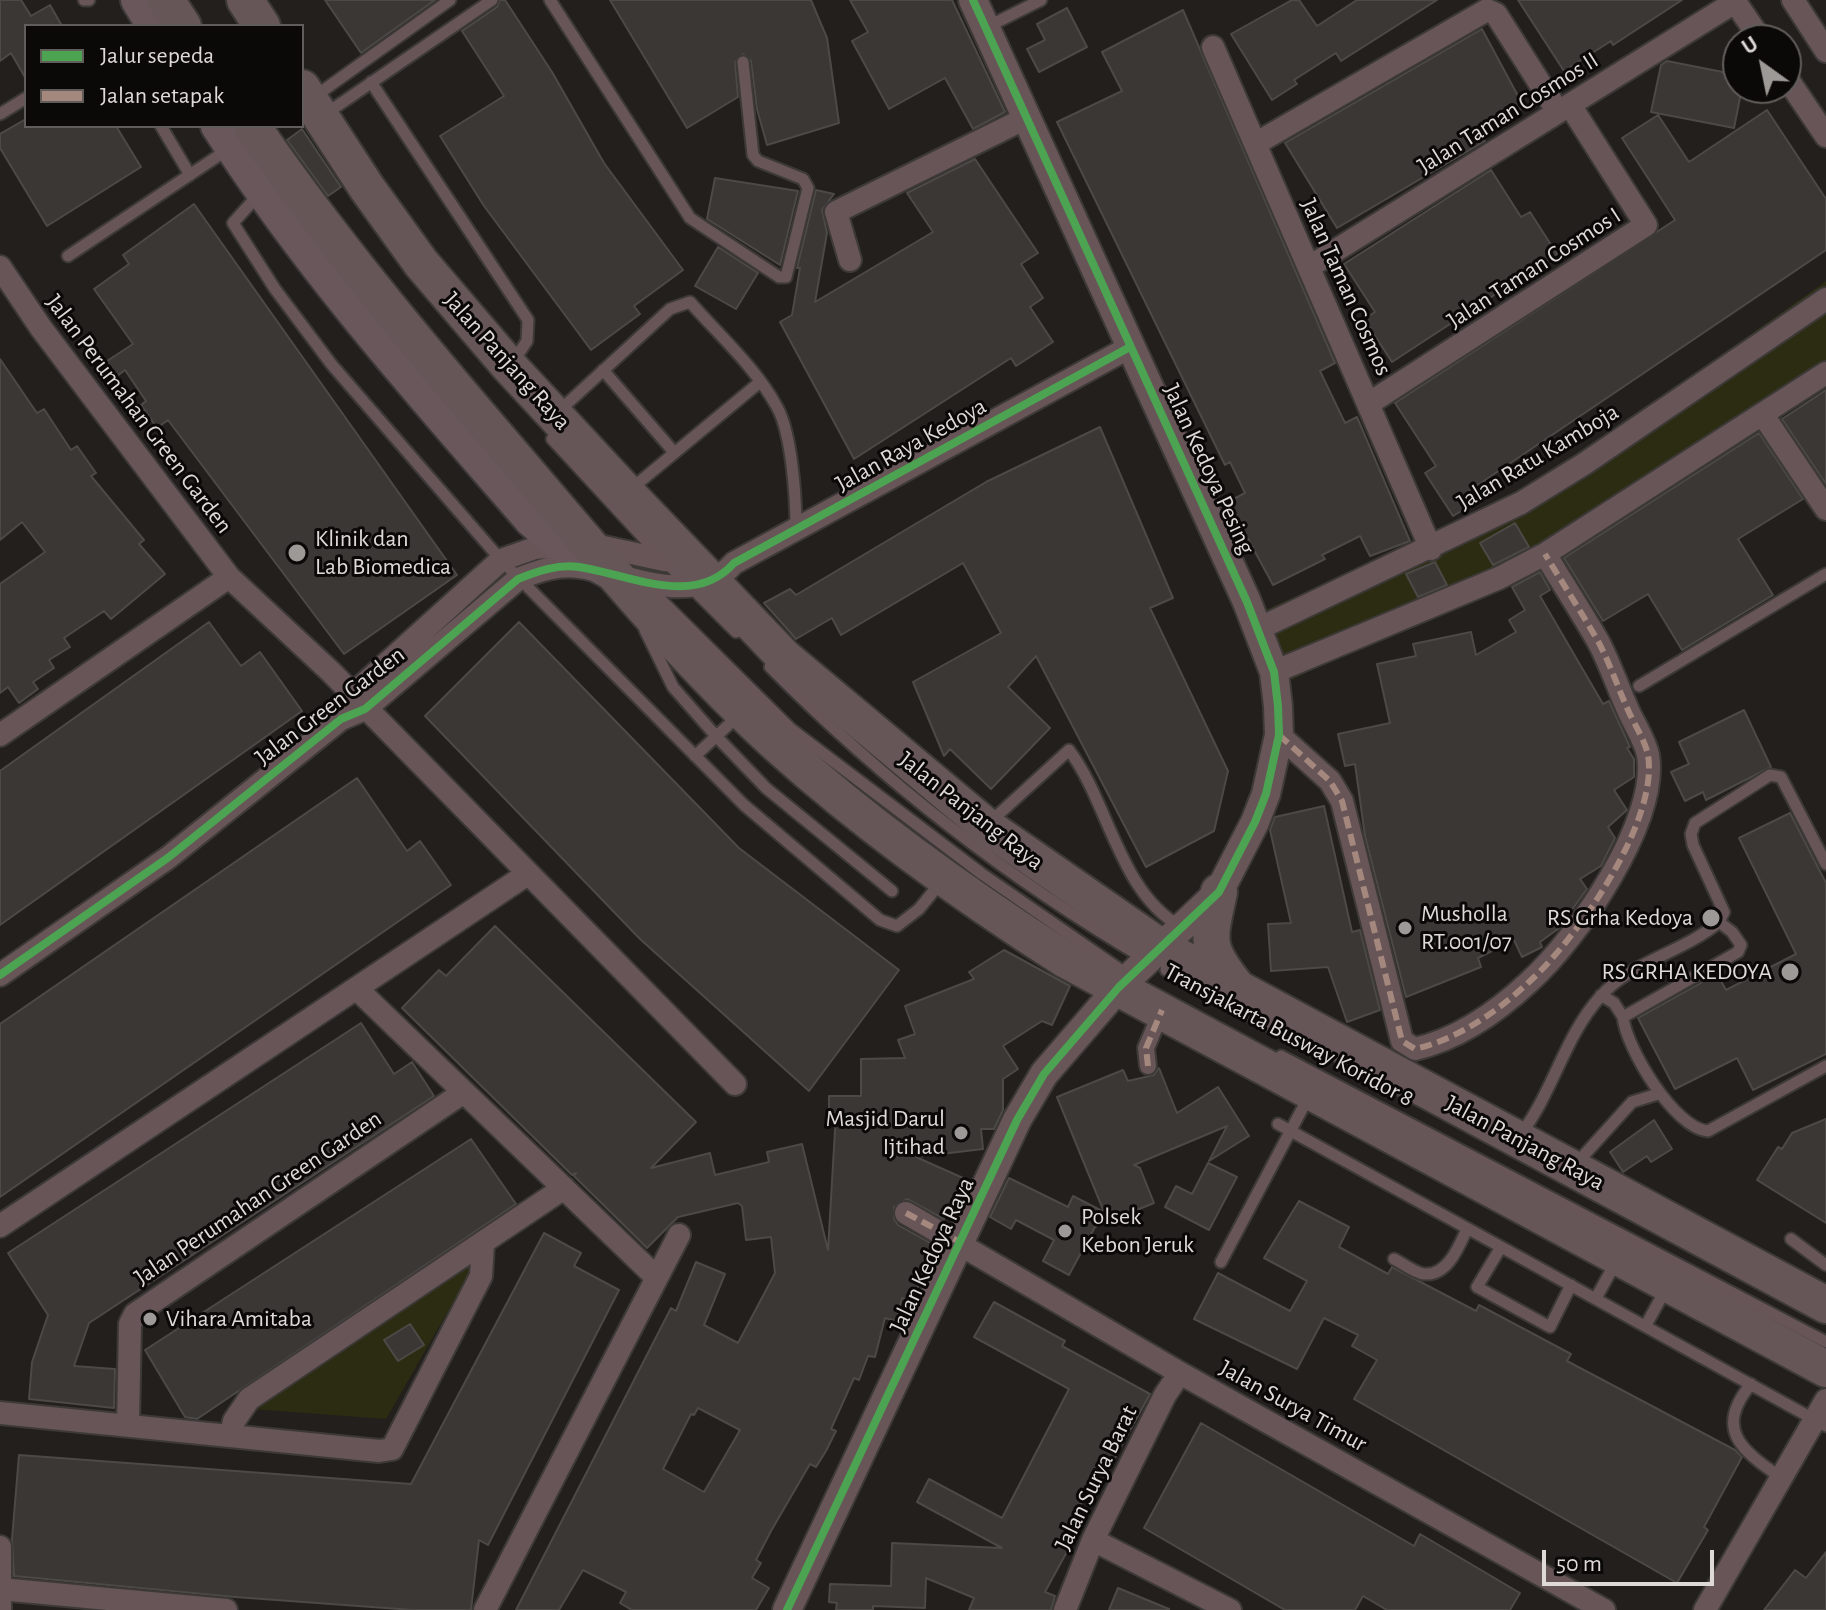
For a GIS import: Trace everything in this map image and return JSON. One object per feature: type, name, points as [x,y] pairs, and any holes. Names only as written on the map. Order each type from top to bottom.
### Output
[{"type":"main road","points":[[245,0],[261,24]]},
{"type":"main road","name":"Jalan Panjang Raya","points":[[311,102],[421,263],[509,366],[550,422],[627,493],[784,657],[986,826],[1312,1091],[1826,1369]]},
{"type":"main road","name":"Jalan Panjang Raya","points":[[233,133],[262,191],[352,315],[531,521],[605,560]]},
{"type":"main road","name":"Jalan Panjang Raya","points":[[233,133],[605,560],[744,711],[778,746],[853,810],[944,878],[1066,960],[1149,961],[1237,987],[1826,1305]]},
{"type":"main road","points":[[1219,892],[1210,947],[1216,962],[1237,987]]},
{"type":"street","name":"Jalan Kedoya Pesing","points":[[973,0],[1258,629],[1274,672],[1279,735],[1266,794],[1219,892],[1149,961]]},
{"type":"street","points":[[1793,0],[1826,51]]},
{"type":"street","points":[[1734,1],[1750,24]]},
{"type":"street","name":"Jalan Taman Cosmos II","points":[[1309,267],[1734,1]]},
{"type":"street","points":[[1255,144],[1487,10],[1496,14],[1564,108]]},
{"type":"street","name":"Jalan Taman Cosmos","points":[[1213,47],[1431,549]]},
{"type":"street","points":[[1802,101],[1826,136]]},
{"type":"street","name":"Jalan Taman Cosmos I","points":[[1368,404],[1646,225],[1564,108]]},
{"type":"street","points":[[850,260],[836,212],[1028,117]]},
{"type":"street","name":"Jalan Perumahan Green Garden","points":[[3,278],[229,577],[359,702],[735,1084]]},
{"type":"street","name":"Jalan Ratu Kamboja","points":[[1258,629],[1431,549],[1521,503],[1584,464],[1826,299]]},
{"type":"street","name":"Jalan Raya Kedoya","points":[[699,570],[796,531],[1130,347]]},
{"type":"street","points":[[1274,672],[1499,578],[1545,554],[1826,373]]},
{"type":"street","points":[[1763,415],[1826,509]]},
{"type":"street","name":"Jalan Green Garden","points":[[0,975],[169,857],[341,719],[501,560],[535,548],[605,560],[699,570]]},
{"type":"street","points":[[1279,735],[1330,781],[1342,801],[1402,1041],[1415,1049],[1454,1037],[1531,981],[1588,908],[1622,858],[1644,812],[1648,754],[1600,645],[1545,554]]},
{"type":"street","name":"Jalan Green Garden","points":[[359,702],[518,579],[605,560],[699,570]]},
{"type":"street","points":[[0,735],[229,577]]},
{"type":"street","points":[[0,1226],[358,990],[526,875]]},
{"type":"street","points":[[1148,1066],[1149,961]]},
{"type":"street","name":"Jalan Kedoya Raya","points":[[787,1610],[1017,1120],[1044,1074],[1149,961]]},
{"type":"street","points":[[358,990],[656,1277]]},
{"type":"street","name":"Jalan Perumahan Green Garden","points":[[128,1424],[130,1324],[135,1314],[464,1092]]},
{"type":"street","points":[[231,1434],[234,1421],[249,1399],[564,1188]]},
{"type":"street","name":"Jalan Surya Timur","points":[[906,1213],[1180,1373],[1604,1610]]},
{"type":"street","points":[[485,1610],[679,1235]]},
{"type":"street","points":[[0,1413],[379,1451],[392,1449],[481,1276],[483,1244]]},
{"type":"street","name":"Jalan Surya Barat","points":[[1065,1610],[1093,1540],[1165,1395],[1180,1373]]},
{"type":"street","points":[[1705,1610],[1780,1477],[1822,1415]]},
{"type":"street","points":[[1093,1540],[1226,1609]]},
{"type":"street","points":[[0,1547],[1,1596],[226,1610]]},
{"type":"lane","points":[[311,102],[450,0]]},
{"type":"lane","points":[[311,102],[371,82],[492,0]]},
{"type":"lane","points":[[550,0],[690,218],[779,277],[786,277],[808,188],[803,179],[764,164],[753,155],[743,62]]},
{"type":"lane","points":[[986,27],[1041,0]]},
{"type":"lane","points":[[371,82],[528,320],[527,341],[509,366]]},
{"type":"lane","points":[[0,114],[24,99]]},
{"type":"lane","points":[[162,128],[190,175]]},
{"type":"lane","points":[[68,256],[190,175],[233,133]]},
{"type":"lane","points":[[309,183],[420,328],[460,372]]},
{"type":"lane","points":[[262,191],[233,223],[275,289],[332,365],[518,579],[744,805],[888,925],[897,926],[909,919],[944,878]]},
{"type":"lane","points":[[746,643],[699,570],[550,422],[670,309],[690,302],[760,382],[779,410],[796,491],[796,531]]},
{"type":"lane","points":[[603,370],[673,451]]},
{"type":"lane","points":[[627,493],[673,451],[760,382]]},
{"type":"lane","points":[[605,560],[673,687],[766,788],[892,891]]},
{"type":"lane","name":"Transjakarta Busway Koridor 8","points":[[605,560],[791,729],[982,874],[1337,1062]]},
{"type":"lane","points":[[1639,686],[1826,574]]},
{"type":"lane","name":"Transjakarta Busway Koridor 8","points":[[756,653],[818,716],[1029,887],[1149,961]]},
{"type":"lane","points":[[695,756],[744,711]]},
{"type":"lane","points":[[986,826],[1069,750],[1137,880],[1165,918],[1149,961]]},
{"type":"lane","points":[[1516,1140],[1534,1117],[1577,1028],[1601,995],[1719,922],[1724,912],[1691,834],[1695,823],[1770,775],[1781,777],[1826,864]]},
{"type":"lane","points":[[1623,1017],[1738,952],[1741,945],[1719,922]]},
{"type":"lane","points":[[1601,995],[1614,1003],[1623,1017],[1658,1094],[1697,1131],[1708,1131],[1826,1066]]},
{"type":"lane","name":"Transjakarta Busway Koridor 8","points":[[1269,1049],[1826,1342]]},
{"type":"lane","points":[[1221,1262],[1312,1091]]},
{"type":"lane","points":[[1572,1168],[1632,1102],[1658,1094]]},
{"type":"lane","points":[[1278,1124],[1751,1384],[1822,1415]]},
{"type":"lane","points":[[1394,1259],[1424,1274],[1440,1270],[1454,1257],[1467,1229]]},
{"type":"lane","points":[[1791,1239],[1826,1265]]},
{"type":"lane","points":[[1501,1247],[1477,1287],[1550,1327],[1571,1285]]},
{"type":"lane","points":[[1596,1298],[1618,1257]]},
{"type":"lane","points":[[1646,1325],[1668,1284]]},
{"type":"lane","points":[[1751,1384],[1735,1408],[1734,1432],[1745,1451],[1780,1477]]},
{"type":"green space","points":[[1826,281],[1826,366],[1543,551],[1292,680],[1263,611],[1525,494]]},
{"type":"green space","points":[[481,1254],[386,1419],[251,1409]]},
{"type":"building","points":[[0,0],[21,0],[31,16],[50,5],[61,24],[24,24],[24,76],[11,53],[0,61]]},
{"type":"building","points":[[325,0],[435,0],[361,53]]},
{"type":"building","points":[[500,0],[505,0],[552,72],[604,163],[683,270],[634,306],[640,314],[591,350],[484,206],[440,136],[504,96],[462,31],[497,7]]},
{"type":"building","points":[[610,0],[811,0],[827,38],[839,123],[767,145],[757,109],[751,61],[743,54],[735,62],[738,97],[687,128]]},
{"type":"building","points":[[850,0],[952,0],[1005,112],[973,129],[945,78],[889,109],[852,41],[868,32]]},
{"type":"building","points":[[1292,0],[1299,0],[1317,26],[1357,0],[1437,0],[1341,61],[1336,53],[1294,80],[1297,84],[1272,100],[1231,34]]},
{"type":"building","points":[[1518,0],[1682,0],[1613,45],[1611,41],[1564,71]]},
{"type":"building","points":[[1067,8],[1087,47],[1039,72],[1027,49],[1045,40],[1037,24]]},
{"type":"building","points":[[1183,10],[1335,363],[1320,371],[1345,423],[1357,417],[1410,541],[1370,556],[1360,536],[1322,555],[1325,559],[1273,585],[1228,502],[1245,493],[1230,462],[1225,465],[1057,122],[1122,91],[1102,52]]},
{"type":"building","points":[[1482,29],[1524,107],[1479,131],[1485,141],[1337,228],[1285,143]]},
{"type":"building","points":[[1667,61],[1722,72],[1722,104],[1739,104],[1734,128],[1651,112],[1661,65]]},
{"type":"building","points":[[1767,110],[1826,199],[1826,250],[1469,491],[1476,502],[1453,516],[1425,473],[1436,466],[1395,403],[1675,220],[1622,138],[1658,115],[1689,162]]},
{"type":"building","points":[[24,120],[24,128],[117,128],[141,167],[47,226],[0,148],[0,134]]},
{"type":"building","points":[[302,129],[341,187],[328,196],[287,140]]},
{"type":"building","points":[[975,159],[1038,253],[1021,264],[1043,298],[1030,307],[1053,342],[1016,366],[1011,358],[854,459],[780,322],[792,315],[800,268],[797,268],[816,190],[834,194],[822,210],[827,233],[815,302],[933,232],[907,193]]},
{"type":"building","points":[[1491,170],[1521,217],[1530,212],[1557,254],[1392,362],[1364,319],[1375,312],[1344,264]]},
{"type":"building","points":[[715,178],[798,191],[780,265],[707,219]]},
{"type":"building","points":[[194,204],[457,575],[344,654],[168,420],[157,428],[141,405],[146,401],[125,370],[117,376],[107,361],[133,344],[94,289],[129,264],[123,255]]},
{"type":"building","points":[[718,247],[758,273],[736,309],[695,286]]},
{"type":"building","points":[[0,359],[37,413],[44,409],[71,450],[77,446],[96,473],[91,476],[144,540],[139,544],[165,574],[111,619],[104,611],[64,638],[70,647],[49,660],[54,668],[33,682],[38,689],[19,703],[8,687],[0,693],[0,584],[45,552],[22,522],[0,540]]},
{"type":"building","points":[[1826,390],[1826,484],[1782,419]]},
{"type":"building","points":[[1100,427],[1173,598],[1150,608],[1228,771],[1214,831],[1146,867],[1036,656],[1008,687],[1050,728],[991,789],[950,749],[944,756],[913,682],[1001,633],[963,563],[841,635],[832,618],[796,639],[764,603],[790,589],[796,595],[986,482]]},
{"type":"building","points":[[1759,433],[1803,499],[1738,539],[1773,595],[1682,650],[1648,594],[1603,621],[1564,558]]},
{"type":"building","points":[[1515,523],[1529,547],[1493,565],[1480,543]]},
{"type":"building","points":[[1435,562],[1447,585],[1418,597],[1406,574]]},
{"type":"building","points":[[1540,572],[1550,590],[1540,596],[1603,704],[1609,701],[1630,747],[1627,748],[1634,759],[1634,777],[1614,790],[1627,810],[1608,827],[1615,838],[1601,866],[1580,879],[1587,889],[1571,911],[1563,916],[1565,919],[1558,929],[1540,942],[1542,947],[1522,957],[1514,940],[1478,958],[1481,967],[1406,997],[1365,836],[1355,764],[1345,766],[1338,734],[1390,723],[1377,664],[1416,656],[1413,644],[1471,632],[1476,655],[1516,632],[1509,620],[1525,610],[1512,587]]},
{"type":"building","points":[[209,622],[241,666],[260,652],[302,711],[0,925],[0,771]]},
{"type":"building","points":[[519,622],[739,848],[899,970],[809,1091],[640,939],[425,716]]},
{"type":"building","points":[[1744,710],[1771,767],[1706,800],[1703,792],[1685,801],[1671,772],[1689,764],[1679,742]]},
{"type":"building","points":[[357,778],[407,851],[420,841],[451,885],[0,1197],[0,1024]]},
{"type":"building","points":[[1324,806],[1352,932],[1360,930],[1380,1010],[1347,1022],[1328,967],[1271,971],[1268,924],[1291,923],[1270,830],[1275,817]]},
{"type":"building","points":[[1790,813],[1826,883],[1826,1054],[1753,1090],[1737,1058],[1675,1089],[1638,1018],[1717,974],[1726,990],[1796,954],[1739,838]]},
{"type":"building","points":[[495,926],[696,1122],[651,1168],[710,1153],[715,1175],[769,1162],[767,1152],[802,1144],[828,1250],[836,1113],[829,1113],[829,1096],[861,1096],[861,1059],[905,1058],[898,1040],[915,1034],[905,1006],[974,979],[969,972],[1004,950],[1070,986],[1052,1025],[1042,1021],[1003,1046],[1018,1069],[1003,1079],[1003,1110],[994,1129],[981,1129],[983,1149],[916,1157],[963,1178],[944,1219],[907,1199],[894,1207],[894,1219],[898,1225],[932,1244],[920,1271],[924,1273],[911,1302],[902,1298],[896,1321],[885,1318],[875,1357],[868,1356],[859,1380],[854,1378],[831,1429],[836,1431],[826,1451],[816,1467],[810,1464],[756,1560],[761,1563],[752,1578],[769,1588],[756,1610],[632,1610],[620,1603],[626,1592],[583,1570],[559,1610],[516,1610],[671,1308],[676,1311],[696,1262],[725,1274],[704,1325],[738,1343],[775,1273],[771,1237],[746,1240],[742,1206],[738,1203],[678,1217],[647,1248],[574,1176],[576,1173],[572,1175],[402,1008],[439,970],[446,976]],"holes":[[[698,1408],[740,1430],[704,1492],[663,1469],[691,1414],[694,1415]]]},
{"type":"building","points":[[361,1023],[394,1074],[412,1062],[434,1096],[89,1323],[74,1366],[115,1369],[114,1408],[29,1399],[32,1362],[48,1315],[8,1253]]},
{"type":"building","points":[[1159,1068],[1177,1113],[1218,1087],[1249,1136],[1209,1161],[1227,1126],[1134,1165],[1140,1168],[1154,1203],[1095,1227],[1069,1275],[1043,1261],[1054,1240],[1016,1220],[1011,1229],[990,1217],[1009,1178],[1068,1207],[1073,1196],[1104,1212],[1057,1097],[1123,1070],[1128,1081],[1154,1075]]},
{"type":"building","points":[[1826,1119],[1826,1223],[1757,1180],[1778,1147],[1782,1149],[1792,1133]]},
{"type":"building","points":[[1654,1120],[1672,1149],[1651,1162],[1647,1156],[1623,1172],[1610,1152]]},
{"type":"building","points":[[471,1139],[516,1204],[197,1419],[185,1417],[145,1350]]},
{"type":"building","points":[[1208,1163],[1237,1177],[1209,1230],[1165,1207],[1176,1186],[1192,1194]]},
{"type":"building","points":[[1299,1201],[1349,1227],[1339,1247],[1388,1274],[1392,1267],[1476,1311],[1479,1305],[1571,1354],[1567,1361],[1735,1450],[1742,1457],[1704,1527],[1708,1530],[1677,1583],[1354,1399],[1377,1360],[1352,1346],[1358,1335],[1324,1318],[1297,1369],[1194,1319],[1218,1273],[1290,1311],[1307,1281],[1264,1258]]},
{"type":"building","points":[[544,1233],[581,1253],[574,1266],[619,1290],[488,1545],[479,1540],[471,1610],[413,1610],[235,1597],[14,1576],[12,1539],[19,1455],[411,1484]]},
{"type":"building","points":[[994,1302],[1065,1341],[1062,1346],[1150,1394],[1106,1474],[1099,1470],[1061,1541],[1070,1546],[1045,1592],[1055,1596],[1051,1610],[969,1610],[974,1598],[926,1578],[925,1608],[873,1606],[873,1610],[836,1610],[837,1603],[829,1602],[830,1584],[891,1586],[892,1543],[1002,1548],[917,1502],[929,1479],[1002,1518],[1069,1389],[974,1337]]},
{"type":"building","points":[[410,1324],[424,1345],[398,1361],[384,1340]]},
{"type":"building","points":[[1201,1423],[1414,1546],[1420,1534],[1520,1593],[1510,1610],[1387,1610],[1363,1596],[1355,1610],[1285,1610],[1144,1528]]},
{"type":"building","points":[[1826,1552],[1826,1610],[1764,1610],[1795,1570],[1806,1578]]},
{"type":"building","points":[[1118,1588],[1169,1609],[1169,1610],[1109,1610]]},
{"type":"marked path","points":[[1279,735],[1330,781],[1342,801],[1402,1041],[1415,1049],[1446,1039],[1490,1014],[1548,963],[1591,909],[1628,844],[1641,812],[1648,782],[1647,749],[1607,659],[1545,554]]},
{"type":"marked path","points":[[1148,1066],[1146,1048],[1162,1010]]},
{"type":"marked path","points":[[906,1213],[960,1242]]},
{"type":"cycle path","points":[[787,1610],[1017,1120],[1044,1074],[1119,987],[1219,892],[1266,794],[1279,735],[1274,672],[1247,602],[973,0]]},
{"type":"cycle path","points":[[0,975],[169,857],[341,719],[365,709],[518,579],[548,569],[571,566],[660,585],[700,584],[718,577],[734,563],[1130,347]]},
{"type":"place","name":"Klinik dan Lab Biomedica","points":[[297,553]]},
{"type":"place","name":"RS Grha Kedoya","points":[[1711,918]]},
{"type":"place","name":"Musholla RT.001/07","points":[[1405,928]]},
{"type":"place","name":"RS GRHA KEDOYA","points":[[1790,972]]},
{"type":"place","name":"Masjid Darul Ijtihad","points":[[961,1133]]},
{"type":"place","name":"Polsek Kebon Jeruk","points":[[1065,1231]]},
{"type":"place","name":"Vihara Amitaba","points":[[150,1319]]}]
